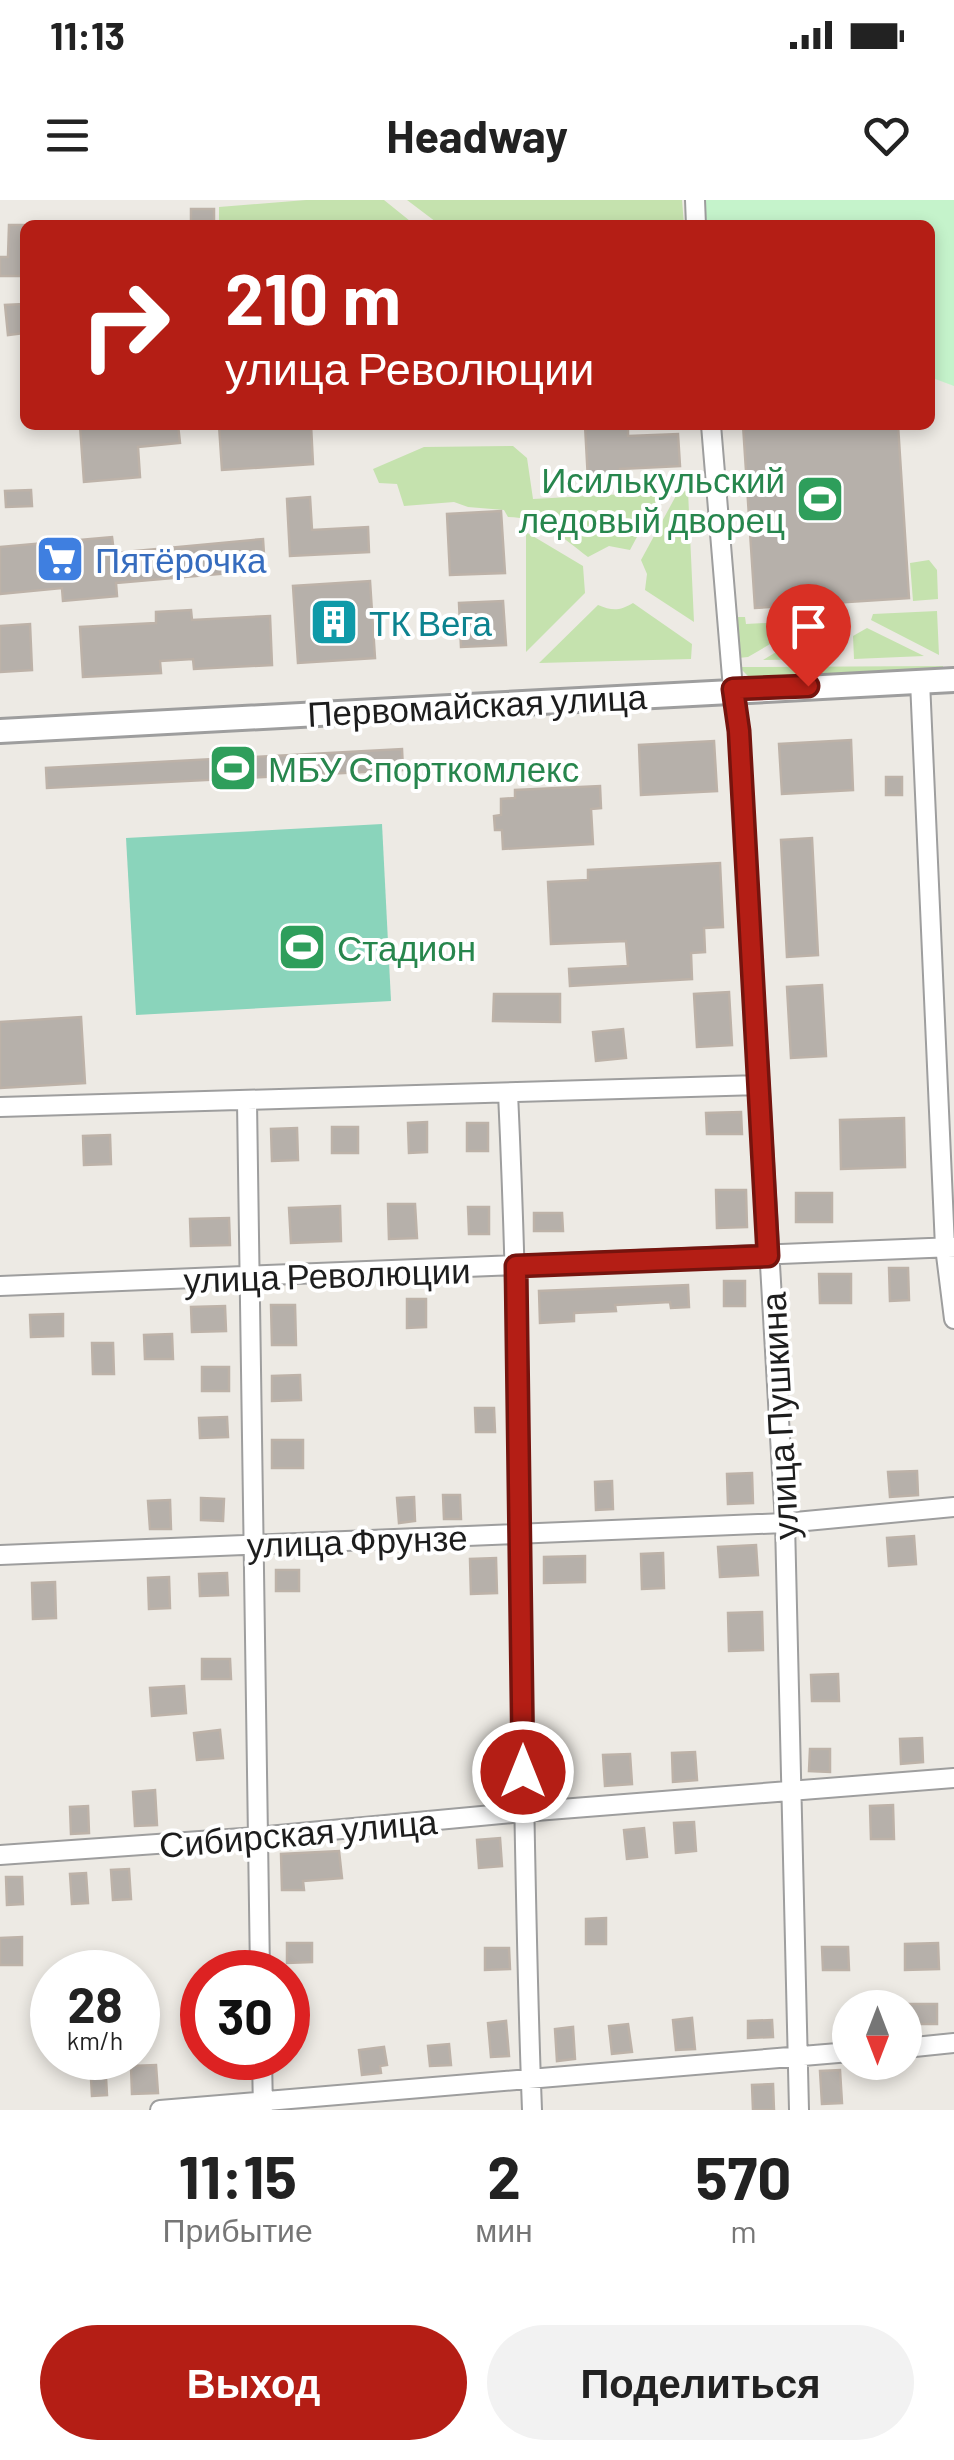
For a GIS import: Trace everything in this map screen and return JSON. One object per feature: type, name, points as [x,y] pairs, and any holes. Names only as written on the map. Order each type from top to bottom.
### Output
[{"type":"street","name":"улица Пушкина","points":[[710,430],[739,731],[786,1523],[799,2110]]},
{"type":"street","name":"Первомайская улица","points":[[0,731],[954,680]]},
{"type":"street","points":[[920,681],[954,1319]]},
{"type":"street","points":[[0,1107],[760,1085]]},
{"type":"street","points":[[508,1094],[516,1266],[523,1812],[532,2110]]},
{"type":"street","points":[[247,1102],[260,1950]]},
{"type":"street","name":"улица Революции","points":[[0,1286],[950,1247]]},
{"type":"street","name":"улица Фрунзе","points":[[0,1555],[786,1523],[954,1508]]},
{"type":"street","name":"Сибирская улица","points":[[0,1855],[257,1838],[523,1812],[954,1778]]},
{"type":"street","points":[[922,2046],[954,2043]]},
{"type":"street","points":[[160,2110],[263,2105],[832,2054]]},
{"type":"street","points":[[262,2080],[263,2105]]},
{"type":"green space","points":[[306,200],[384,200],[409,220],[219,220],[219,207]]},
{"type":"green space","points":[[407,200],[682,200],[684,220],[433,220]]},
{"type":"green space","points":[[704,200],[954,200],[954,386],[935,379],[935,220],[706,220]]},
{"type":"green space","points":[[513,446],[527,458],[533,499],[661,492],[630,550],[609,546],[588,557],[551,530],[508,517],[504,510],[454,502],[404,506],[397,484],[379,483],[373,469],[424,447]]},
{"type":"green space","points":[[688,491],[694,622],[645,590],[647,574],[641,560],[678,492]]},
{"type":"green space","points":[[526,532],[583,566],[585,593],[526,652]]},
{"type":"green space","points":[[929,560],[937,570],[938,599],[913,601],[910,563]]},
{"type":"green space","points":[[633,603],[692,644],[691,659],[539,663],[598,605],[616,609]]},
{"type":"green space","points":[[937,611],[939,655],[871,620],[873,614]]},
{"type":"green space","points":[[734,617],[745,617],[746,624],[801,621],[803,625],[748,657],[738,658]]},
{"type":"green space","points":[[867,628],[924,656],[854,659],[853,636]]},
{"type":"green space","points":[[809,632],[829,639],[830,659],[763,660]]},
{"type":"green space","points":[[943,666],[943,672],[753,681],[739,667]]},
{"type":"green space","points":[[382,824],[391,1001],[136,1015],[126,838]]},
{"type":"building","points":[[191,209],[214,209],[214,220],[191,220]]},
{"type":"building","points":[[9,225],[20,225],[20,276],[0,276],[0,257],[8,257]]},
{"type":"building","points":[[20,304],[20,334],[8,335],[5,305]]},
{"type":"building","points":[[80,430],[179,430],[180,443],[138,447],[140,477],[84,482]]},
{"type":"building","points":[[219,430],[311,430],[313,464],[222,470]]},
{"type":"building","points":[[585,430],[628,430],[628,436],[678,434],[680,466],[620,469],[621,479],[588,480]]},
{"type":"building","points":[[743,430],[898,430],[909,598],[755,608]]},
{"type":"building","points":[[31,490],[32,506],[6,507],[5,491]]},
{"type":"building","points":[[310,497],[312,530],[368,527],[369,552],[290,556],[287,499]]},
{"type":"building","points":[[501,511],[505,573],[450,575],[447,514]]},
{"type":"building","points":[[112,537],[114,553],[263,539],[265,570],[116,583],[117,596],[63,601],[62,588],[0,594],[0,547]]},
{"type":"building","name":"ТК Вега","points":[[370,581],[375,658],[298,663],[293,586]]},
{"type":"building","points":[[503,601],[506,645],[461,647],[459,603]]},
{"type":"building","points":[[191,610],[192,620],[270,616],[272,665],[194,669],[193,659],[160,661],[161,673],[83,677],[80,627],[156,623],[156,612]]},
{"type":"building","points":[[30,624],[32,670],[0,672],[0,626]]},
{"type":"building","points":[[851,740],[853,790],[782,794],[779,744]]},
{"type":"building","points":[[714,741],[717,791],[641,795],[639,745]]},
{"type":"building","points":[[402,749],[403,770],[244,778],[244,788],[227,789],[226,779],[47,788],[46,768]]},
{"type":"building","points":[[886,777],[902,777],[902,795],[886,795]]},
{"type":"building","points":[[600,786],[601,808],[591,809],[593,844],[503,849],[502,830],[495,830],[494,816],[501,815],[501,799],[515,798],[515,790]]},
{"type":"building","points":[[812,838],[818,955],[787,957],[781,840]]},
{"type":"building","points":[[720,863],[723,927],[704,928],[705,952],[691,953],[692,979],[570,986],[569,969],[628,966],[626,941],[551,944],[548,882],[588,880],[588,870]]},
{"type":"building","points":[[822,985],[826,1056],[791,1058],[787,987]]},
{"type":"building","points":[[729,992],[732,1045],[697,1047],[694,994]]},
{"type":"building","points":[[494,994],[560,994],[560,1022],[493,1021]]},
{"type":"building","points":[[81,1017],[85,1083],[0,1088],[0,1022]]},
{"type":"building","points":[[623,1029],[626,1058],[596,1061],[593,1032]]},
{"type":"building","points":[[741,1112],[742,1134],[707,1134],[706,1113]]},
{"type":"building","points":[[904,1118],[905,1167],[841,1169],[840,1120]]},
{"type":"building","points":[[427,1122],[427,1152],[409,1153],[408,1123]]},
{"type":"building","points":[[467,1123],[488,1123],[488,1151],[467,1151]]},
{"type":"building","points":[[332,1127],[358,1127],[358,1153],[332,1153]]},
{"type":"building","points":[[297,1128],[298,1160],[272,1161],[271,1129]]},
{"type":"building","points":[[110,1135],[111,1164],[84,1165],[83,1136]]},
{"type":"building","points":[[716,1190],[746,1190],[747,1227],[717,1228]]},
{"type":"building","points":[[796,1193],[832,1193],[832,1222],[796,1222]]},
{"type":"building","points":[[388,1204],[415,1204],[417,1238],[389,1239]]},
{"type":"building","points":[[340,1206],[341,1241],[291,1243],[289,1208]]},
{"type":"building","points":[[468,1207],[489,1207],[489,1234],[469,1234]]},
{"type":"building","points":[[534,1213],[562,1213],[563,1231],[534,1231]]},
{"type":"building","points":[[229,1218],[230,1245],[191,1246],[190,1219]]},
{"type":"building","points":[[889,1268],[908,1268],[909,1300],[890,1301]]},
{"type":"building","points":[[819,1274],[851,1274],[851,1303],[820,1303]]},
{"type":"building","points":[[724,1281],[745,1281],[745,1306],[724,1306]]},
{"type":"building","points":[[688,1285],[689,1307],[671,1308],[670,1302],[615,1305],[616,1311],[574,1313],[574,1321],[540,1323],[539,1291]]},
{"type":"building","points":[[407,1299],[426,1299],[426,1327],[407,1328]]},
{"type":"building","points":[[271,1305],[295,1305],[296,1345],[272,1345]]},
{"type":"building","points":[[225,1306],[226,1331],[192,1332],[191,1307]]},
{"type":"building","points":[[63,1314],[63,1336],[31,1337],[30,1315]]},
{"type":"building","points":[[172,1334],[173,1359],[145,1359],[144,1335]]},
{"type":"building","points":[[92,1343],[113,1343],[114,1374],[93,1374]]},
{"type":"building","points":[[202,1367],[229,1367],[229,1391],[202,1391]]},
{"type":"building","points":[[300,1375],[301,1400],[272,1401],[272,1376]]},
{"type":"building","points":[[475,1408],[494,1408],[495,1432],[476,1432]]},
{"type":"building","points":[[227,1417],[228,1437],[200,1438],[199,1418]]},
{"type":"building","points":[[272,1440],[303,1440],[303,1468],[272,1468]]},
{"type":"building","points":[[917,1471],[918,1495],[890,1497],[888,1472]]},
{"type":"building","points":[[752,1473],[753,1503],[728,1504],[727,1474]]},
{"type":"building","points":[[612,1481],[613,1509],[596,1510],[595,1482]]},
{"type":"building","points":[[443,1495],[460,1495],[461,1519],[444,1519]]},
{"type":"building","points":[[414,1497],[415,1521],[399,1523],[397,1498]]},
{"type":"building","points":[[201,1498],[224,1499],[223,1521],[201,1520]]},
{"type":"building","points":[[170,1500],[171,1529],[150,1529],[148,1501]]},
{"type":"building","points":[[914,1536],[916,1564],[889,1566],[887,1538]]},
{"type":"building","points":[[756,1545],[758,1575],[720,1577],[718,1547]]},
{"type":"building","points":[[663,1553],[664,1588],[642,1589],[641,1554]]},
{"type":"building","points":[[585,1556],[585,1582],[544,1583],[544,1557]]},
{"type":"building","points":[[496,1558],[497,1593],[471,1594],[470,1559]]},
{"type":"building","points":[[276,1570],[299,1570],[299,1591],[276,1591]]},
{"type":"building","points":[[227,1573],[228,1595],[200,1596],[199,1574]]},
{"type":"building","points":[[169,1577],[170,1608],[149,1609],[148,1578]]},
{"type":"building","points":[[55,1582],[56,1618],[33,1619],[32,1583]]},
{"type":"building","points":[[762,1612],[763,1650],[729,1651],[728,1613]]},
{"type":"building","points":[[202,1659],[230,1659],[231,1679],[202,1679]]},
{"type":"building","points":[[838,1674],[839,1701],[812,1701],[811,1675]]},
{"type":"building","points":[[184,1686],[186,1713],[152,1716],[150,1688]]},
{"type":"building","points":[[220,1730],[223,1758],[197,1760],[194,1733]]},
{"type":"building","points":[[922,1738],[923,1762],[901,1764],[900,1739]]},
{"type":"building","points":[[810,1749],[830,1749],[830,1772],[809,1771]]},
{"type":"building","points":[[695,1752],[697,1780],[673,1782],[672,1753]]},
{"type":"building","points":[[630,1754],[632,1784],[605,1786],[603,1755]]},
{"type":"building","points":[[155,1790],[157,1825],[135,1826],[133,1792]]},
{"type":"building","points":[[893,1805],[894,1839],[871,1839],[870,1806]]},
{"type":"building","points":[[88,1806],[89,1833],[71,1834],[70,1807]]},
{"type":"building","points":[[694,1822],[696,1851],[676,1853],[674,1823]]},
{"type":"building","points":[[644,1828],[647,1857],[627,1859],[624,1830]]},
{"type":"building","points":[[500,1838],[502,1866],[479,1868],[477,1840]]},
{"type":"building","points":[[339,1851],[342,1878],[303,1881],[304,1890],[282,1890],[281,1854]]},
{"type":"building","points":[[129,1869],[131,1899],[113,1900],[111,1870]]},
{"type":"building","points":[[86,1873],[88,1903],[72,1904],[70,1874]]},
{"type":"building","points":[[6,1877],[22,1877],[23,1904],[7,1905]]},
{"type":"building","points":[[606,1918],[606,1944],[586,1944],[586,1919]]},
{"type":"building","points":[[22,1937],[22,1965],[0,1965],[0,1938]]},
{"type":"building","points":[[287,1943],[312,1943],[312,1962],[310,1950],[287,1950]]},
{"type":"building","points":[[938,1943],[939,1969],[905,1970],[905,1944]]},
{"type":"building","points":[[822,1947],[848,1947],[849,1970],[823,1970]]},
{"type":"building","points":[[485,1948],[509,1948],[510,1969],[485,1970]]},
{"type":"building","points":[[922,2004],[937,2004],[937,2024],[922,2024]]},
{"type":"building","points":[[692,2018],[695,2049],[676,2050],[673,2020]]},
{"type":"building","points":[[772,2020],[773,2037],[748,2038],[748,2021]]},
{"type":"building","points":[[506,2021],[509,2056],[491,2057],[488,2023]]},
{"type":"building","points":[[628,2024],[632,2052],[612,2054],[609,2026]]},
{"type":"building","points":[[573,2027],[575,2059],[557,2061],[555,2029]]},
{"type":"building","points":[[449,2044],[451,2065],[430,2066],[428,2046]]},
{"type":"building","points":[[384,2047],[387,2065],[380,2066],[381,2073],[362,2075],[359,2050]]},
{"type":"building","points":[[832,2070],[832,2080],[841,2080],[842,2103],[822,2104],[820,2071]]},
{"type":"building","points":[[91,2080],[106,2080],[107,2095],[92,2096]]},
{"type":"building","points":[[132,2080],[157,2080],[158,2093],[132,2094]]},
{"type":"building","points":[[773,2084],[774,2110],[753,2110],[752,2085]]},
{"type":"place","name":"Исилькульский ледовый дворец","points":[[820,499]]},
{"type":"place","name":"Пятёрочка","points":[[60,559]]},
{"type":"place","name":"ТК Вега","points":[[334,622]]},
{"type":"place","name":"МБУ Спорткомлекс","points":[[233,768]]},
{"type":"place","name":"Стадион","points":[[302,947]]},
{"type":"route","points":[[523,1772],[516,1266],[768,1256],[739,731],[733,689],[808,686]]}]
